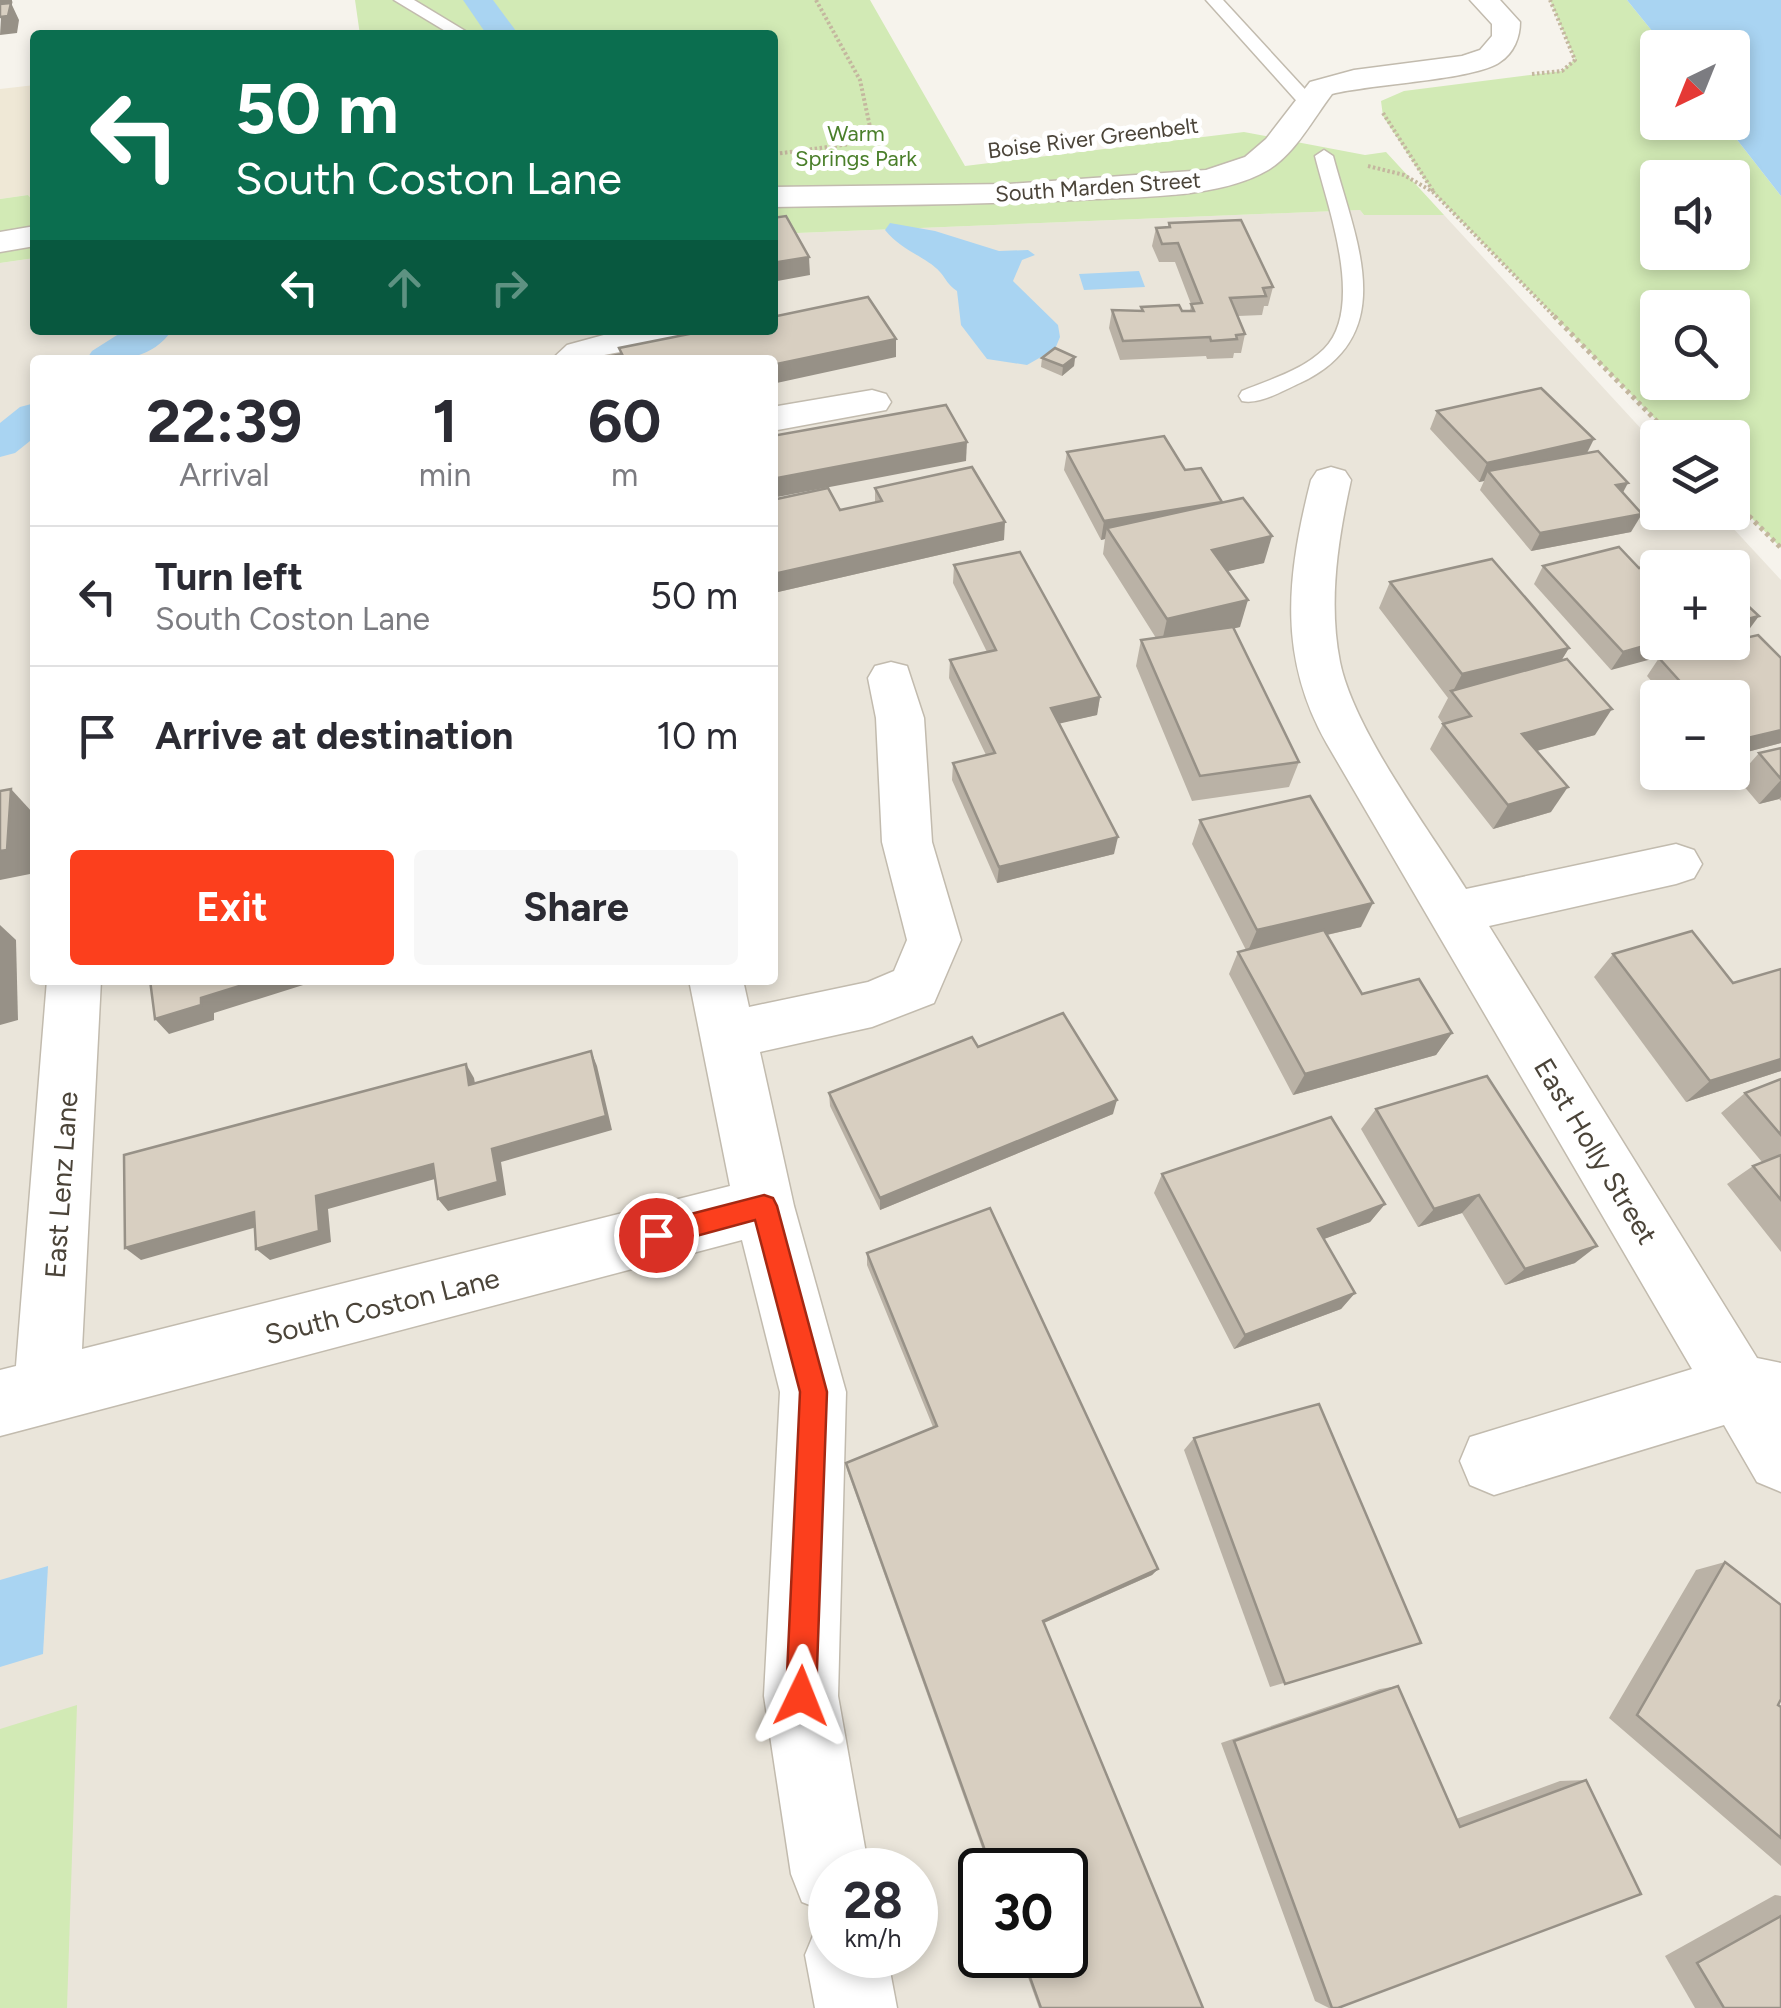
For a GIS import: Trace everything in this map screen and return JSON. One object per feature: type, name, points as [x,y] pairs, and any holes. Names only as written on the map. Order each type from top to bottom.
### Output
[{"type":"street","name":"South Marden Street","points":[[778,197],[993,194],[1160,186],[1212,179],[1256,164],[1277,146],[1321,88],[1354,79],[1467,64],[1490,56],[1506,37],[1506,22],[1484,0]]},
{"type":"street","points":[[0,242],[30,237]]},
{"type":"street","points":[[574,355],[600,346],[672,335]]},
{"type":"street","points":[[778,418],[872,402]]},
{"type":"street","name":"East Holly Street","points":[[1331,480],[1314,583],[1315,641],[1324,688],[1344,732],[1452,914],[1760,1392],[1781,1458]]},
{"type":"street","points":[[825,1848],[801,1696],[813,1392],[764,1206],[723,1007],[872,1004],[915,987],[934,940],[906,842],[900,718],[891,678]]},
{"type":"street","points":[[1452,914],[1676,864]]},
{"type":"street","name":"East Lenz Lane","points":[[24,1396],[73,985]]},
{"type":"street","name":"South Coston Lane","points":[[24,1396],[406,1302],[764,1206]]},
{"type":"street","points":[[1494,1461],[1760,1392]]},
{"type":"street","points":[[850,1978],[856,2008]]},
{"type":"lane","points":[[402,0],[455,30]]},
{"type":"lane","points":[[1220,1],[1308,103]]},
{"type":"lane","points":[[1250,396],[1334,352],[1353,316],[1354,276],[1324,156]]},
{"type":"path","points":[[816,0],[860,80],[872,141],[890,165]]},
{"type":"path","points":[[778,153],[872,141]]},
{"type":"path","points":[[1324,156],[1404,175],[1433,192],[1655,420]]},
{"type":"path","points":[[1750,516],[1781,548]]},
{"type":"shaded area","points":[[30,86],[30,197],[0,199],[0,89]]},
{"type":"shaded area","points":[[1360,210],[1364,215],[1444,215],[1640,428],[1640,530],[1735,530],[1781,580],[1781,2008],[0,2008],[0,263],[30,259],[30,335],[778,335],[778,234]]},
{"type":"green space","name":"Warm Springs Park","points":[[355,0],[870,0],[965,166],[1244,132],[1365,155],[1386,152],[1444,215],[1364,215],[1360,210],[778,234],[778,30],[359,30]]},
{"type":"green space","points":[[1550,0],[1627,0],[1651,30],[1640,30],[1640,140],[1737,140],[1781,196],[1781,548],[1750,516],[1750,420],[1656,420],[1433,192],[1383,116],[1381,101],[1404,91],[1562,71],[1575,59]]},
{"type":"green space","points":[[30,197],[30,259],[0,263],[0,199]]},
{"type":"green space","points":[[77,1705],[67,2008],[0,2008],[0,1729]]},
{"type":"water","points":[[1627,0],[1781,0],[1781,196],[1737,140],[1750,140],[1750,30],[1651,30]]},
{"type":"water","points":[[890,223],[935,231],[999,251],[1028,250],[1035,255],[1022,260],[1013,281],[1058,325],[1060,337],[1055,349],[1027,365],[987,359],[961,325],[957,291],[935,267],[892,238],[885,230]]},
{"type":"water","points":[[1139,271],[1145,287],[1084,290],[1079,274]]},
{"type":"water","points":[[48,1566],[43,1654],[0,1667],[0,1580]]},
{"type":"building","points":[[0,0],[1,4],[11,3],[8,16],[0,17]]},
{"type":"building","points":[[786,216],[809,257],[778,262],[778,217]]},
{"type":"building","points":[[1241,220],[1273,287],[1263,288],[1266,296],[1230,298],[1245,334],[1236,335],[1237,339],[1211,341],[1210,337],[1123,341],[1112,310],[1143,311],[1141,307],[1179,305],[1182,311],[1194,311],[1191,304],[1202,303],[1178,243],[1162,244],[1156,228],[1170,227],[1169,223]]},
{"type":"building","points":[[868,297],[896,339],[778,364],[778,355],[617,355],[622,354],[619,348],[684,335],[778,335],[778,316]]},
{"type":"building","points":[[1055,348],[1075,357],[1063,366],[1042,358]]},
{"type":"building","points":[[1541,388],[1594,439],[1487,463],[1437,411]]},
{"type":"building","points":[[946,405],[967,442],[778,478],[778,435]]},
{"type":"building","points":[[1164,436],[1185,470],[1201,468],[1222,502],[1104,521],[1067,452]]},
{"type":"building","points":[[1598,451],[1628,483],[1616,485],[1640,514],[1540,533],[1488,471]]},
{"type":"building","points":[[972,467],[1005,522],[778,573],[778,499],[828,488],[840,510],[882,501],[875,488]]},
{"type":"building","points":[[1243,498],[1272,536],[1212,550],[1248,600],[1167,619],[1107,528]]},
{"type":"building","points":[[1619,547],[1640,568],[1640,647],[1623,652],[1543,566]]},
{"type":"building","points":[[1020,552],[1100,697],[1051,708],[1118,837],[999,867],[953,763],[995,753],[950,660],[996,650],[954,565]]},
{"type":"building","points":[[1492,559],[1569,648],[1462,674],[1390,582]]},
{"type":"building","points":[[1233,627],[1299,762],[1200,776],[1141,640]]},
{"type":"building","points":[[1758,635],[1781,658],[1781,730],[1750,737],[1750,680],[1679,680],[1661,660],[1750,660],[1750,637]]},
{"type":"building","points":[[1567,659],[1612,709],[1522,734],[1568,787],[1508,805],[1443,724],[1471,716],[1451,691]]},
{"type":"building","points":[[1781,748],[1781,779],[1759,753]]},
{"type":"building","points":[[11,789],[7,850],[0,851],[0,791]]},
{"type":"building","points":[[1310,796],[1373,903],[1257,930],[1200,820]]},
{"type":"building","points":[[1324,930],[1362,994],[1419,979],[1452,1033],[1305,1074],[1238,952]]},
{"type":"building","points":[[1692,931],[1733,983],[1781,969],[1781,1059],[1710,1081],[1613,954]]},
{"type":"building","points":[[151,985],[243,985],[201,998],[201,1005],[155,1019]]},
{"type":"building","points":[[1063,1013],[1117,1100],[880,1198],[829,1093],[972,1037],[978,1047]]},
{"type":"building","points":[[591,1051],[606,1116],[492,1149],[498,1182],[438,1199],[433,1164],[316,1196],[319,1231],[256,1249],[254,1212],[125,1248],[124,1155],[466,1064],[469,1085]]},
{"type":"building","points":[[1487,1076],[1597,1246],[1525,1269],[1479,1195],[1434,1209],[1376,1109]]},
{"type":"building","points":[[1781,1079],[1781,1135],[1745,1093]]},
{"type":"building","points":[[1331,1117],[1385,1204],[1318,1229],[1355,1293],[1245,1335],[1162,1174]]},
{"type":"building","points":[[1781,1155],[1781,1200],[1753,1166]]},
{"type":"building","points":[[990,1208],[1158,1569],[1043,1621],[1203,2008],[1041,2008],[1030,1978],[1088,1978],[1088,1848],[984,1848],[846,1463],[937,1426],[867,1253]]},
{"type":"building","points":[[1319,1404],[1421,1643],[1285,1684],[1194,1438]]},
{"type":"building","points":[[1725,1562],[1781,1605],[1781,1838],[1637,1715]]},
{"type":"building","points":[[1398,1686],[1460,1827],[1586,1780],[1641,1894],[1332,2008],[1234,1741]]},
{"type":"building","points":[[1781,1916],[1781,2008],[1724,2008],[1697,1963]]},
{"type":"waterway","points":[[478,0],[499,30]]},
{"type":"waterway","points":[[114,355],[144,335]]},
{"type":"waterway","points":[[0,444],[30,420]]},
{"type":"route","points":[[656,1235],[764,1206],[813,1392],[801,1696]]}]
